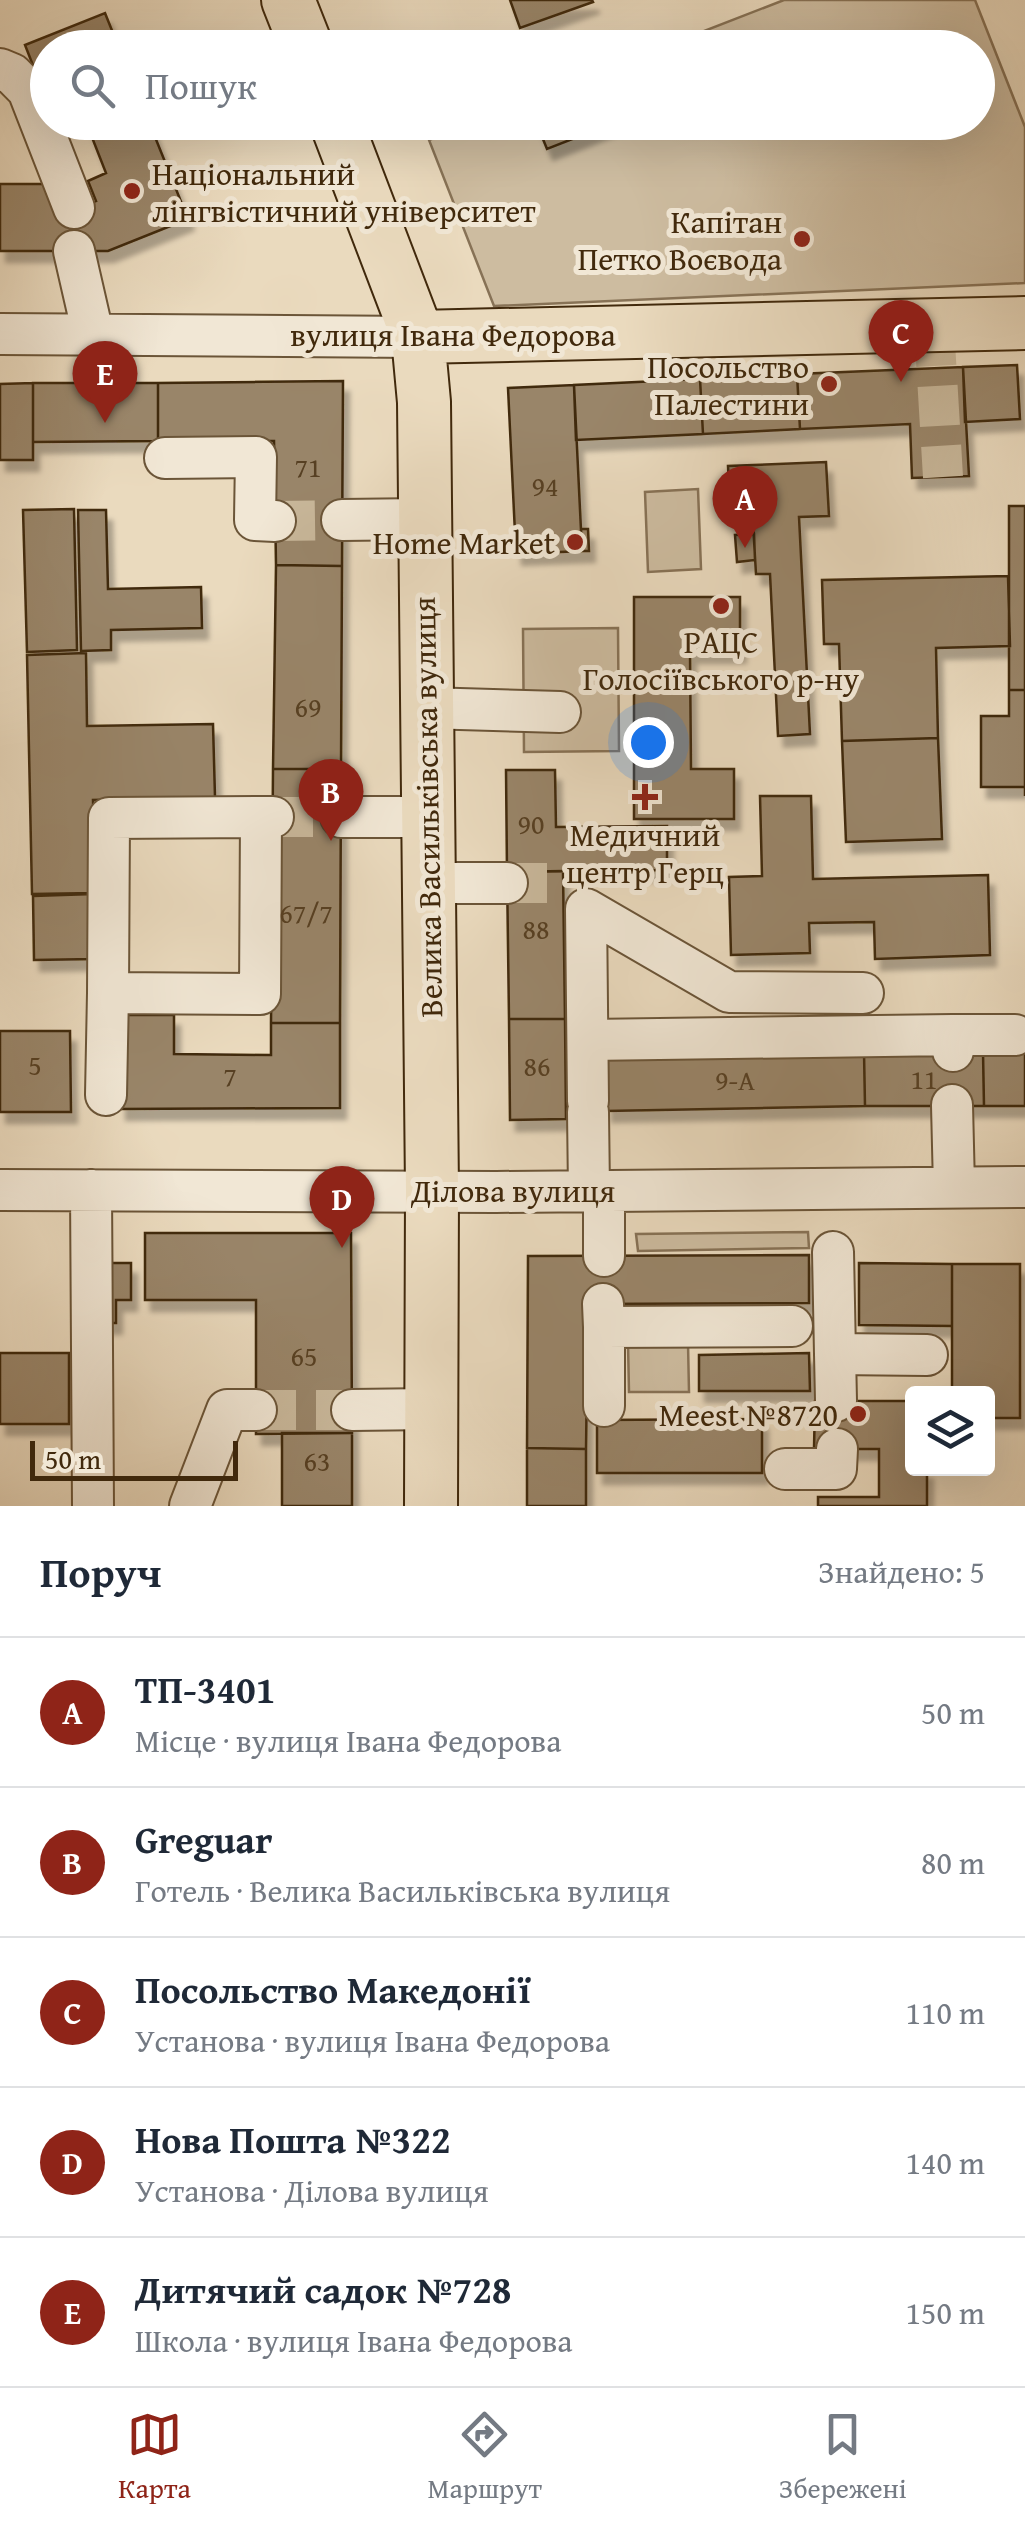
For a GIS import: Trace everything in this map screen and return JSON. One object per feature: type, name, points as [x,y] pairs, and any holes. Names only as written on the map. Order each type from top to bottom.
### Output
[{"type":"main road","points":[[288,0],[299,30]]},
{"type":"main road","name":"Велика Васильківська вулиця","points":[[343,140],[418,337],[424,402],[432,1506]]},
{"type":"main road","name":"вулиця Івана Федорова","points":[[418,337],[1025,324]]},
{"type":"street","points":[[0,69],[12,74],[30,95]]},
{"type":"street","points":[[47,140],[74,208]]},
{"type":"street","points":[[74,251],[93,334]]},
{"type":"street","name":"вулиця Івана Федорова","points":[[0,334],[418,337]]},
{"type":"street","points":[[165,458],[256,458],[255,520],[275,521]]},
{"type":"street","points":[[342,520],[424,519]]},
{"type":"street","points":[[426,708],[560,712]]},
{"type":"street","points":[[106,1095],[109,818],[267,817],[260,994],[108,992]]},
{"type":"street","points":[[340,817],[426,817]]},
{"type":"street","points":[[428,883],[507,882]]},
{"type":"street","points":[[604,1256],[588,1107],[589,1040],[575,896],[729,992],[863,993]]},
{"type":"street","points":[[589,1040],[953,1043],[1015,1036]]},
{"type":"street","points":[[952,1105],[954,1188]]},
{"type":"street","name":"Ділова вулиця","points":[[0,1190],[1025,1187]]},
{"type":"street","points":[[91,1190],[93,1506]]},
{"type":"street","points":[[833,1252],[836,1401]]},
{"type":"street","points":[[604,1406],[603,1316],[792,1326]]},
{"type":"street","points":[[835,1354],[928,1354]]},
{"type":"street","points":[[190,1506],[227,1410],[256,1410]]},
{"type":"street","points":[[352,1410],[432,1410]]},
{"type":"street","points":[[785,1469],[836,1469],[837,1448]]},
{"type":"shaded area","points":[[784,0],[975,0],[987,30],[707,30]]},
{"type":"shaded area","points":[[995,51],[1025,127],[1025,283],[494,306],[429,140],[995,140]]},
{"type":"shaded area","points":[[698,489],[701,569],[648,572],[645,492]]},
{"type":"shaded area","points":[[618,628],[619,751],[524,752],[523,629]]},
{"type":"shaded area","points":[[808,1232],[809,1248],[638,1251],[636,1234]]},
{"type":"shaded area","points":[[628,1343],[688,1343],[689,1392],[629,1392]]},
{"type":"building","points":[[510,0],[592,0],[593,2],[520,28]]},
{"type":"building","points":[[105,13],[112,30],[62,30]]},
{"type":"building","points":[[93,140],[156,140],[188,219],[108,251],[0,251],[0,184],[64,184],[78,208],[96,201],[88,181],[106,173]]},
{"type":"building","points":[[543,140],[570,140],[547,149]]},
{"type":"building","points":[[1017,365],[1020,419],[965,422],[963,367]]},
{"type":"building","points":[[963,367],[969,476],[912,478],[910,424],[800,429],[797,374]]},
{"type":"building","points":[[797,374],[800,429],[703,434],[700,379]]},
{"type":"building","points":[[700,379],[703,434],[576,440],[574,385]]},
{"type":"building","points":[[343,381],[342,566],[276,565],[274,441],[158,441],[158,383]]},
{"type":"building","points":[[33,383],[33,460],[0,460],[0,384]]},
{"type":"building","points":[[33,383],[158,383],[158,441],[33,442]]},
{"type":"building","points":[[574,385],[582,551],[516,554],[508,388]]},
{"type":"building","points":[[826,462],[829,516],[799,517],[810,734],[778,736],[770,574],[756,574],[752,506],[730,507],[728,466]]},
{"type":"building","points":[[1009,506],[1025,506],[1025,690],[1009,690]]},
{"type":"building","points":[[74,509],[77,650],[27,652],[23,510]]},
{"type":"building","points":[[78,510],[106,510],[108,589],[201,587],[202,628],[111,630],[111,650],[81,651]]},
{"type":"building","points":[[581,529],[588,529],[589,551],[582,551]]},
{"type":"building","points":[[754,534],[755,560],[737,562],[735,535]]},
{"type":"building","points":[[276,565],[342,566],[341,769],[273,769]]},
{"type":"building","points":[[1008,576],[1010,646],[936,648],[938,738],[842,741],[839,644],[824,644],[822,580]]},
{"type":"building","points":[[634,597],[740,597],[740,652],[690,652],[691,769],[734,769],[734,819],[634,819]]},
{"type":"building","points":[[86,653],[87,726],[213,724],[215,797],[93,800],[95,893],[32,894],[27,655]]},
{"type":"building","points":[[1009,690],[1025,690],[1025,787],[981,787],[981,716],[1009,716]]},
{"type":"building","points":[[938,738],[942,839],[846,842],[842,741]]},
{"type":"building","points":[[273,769],[341,769],[340,1023],[271,1023]]},
{"type":"building","points":[[506,770],[555,770],[556,827],[667,826],[667,870],[507,872]]},
{"type":"building","points":[[760,796],[811,796],[813,879],[988,875],[990,955],[875,959],[874,922],[809,923],[810,953],[731,955],[729,877],[762,876]]},
{"type":"building","points":[[563,871],[565,1019],[509,1019],[507,872]]},
{"type":"building","points":[[93,894],[94,959],[34,960],[33,896]]},
{"type":"building","points":[[119,1015],[174,1015],[174,1054],[271,1055],[271,1023],[340,1023],[340,1108],[120,1109]]},
{"type":"building","points":[[509,1019],[565,1019],[566,1119],[510,1120]]},
{"type":"building","points":[[0,1031],[70,1031],[71,1112],[0,1112]]},
{"type":"building","points":[[1025,1051],[1025,1106],[984,1106],[983,1052]]},
{"type":"building","points":[[864,1052],[983,1052],[984,1106],[865,1106]]},
{"type":"building","points":[[864,1052],[865,1106],[606,1111],[605,1057]]},
{"type":"building","points":[[145,1233],[351,1233],[352,1433],[256,1434],[256,1300],[145,1300]]},
{"type":"building","points":[[809,1255],[809,1303],[588,1304],[586,1449],[527,1448],[528,1256]]},
{"type":"building","points":[[105,1263],[131,1263],[131,1300],[116,1300],[116,1323],[104,1323]]},
{"type":"building","points":[[859,1263],[952,1264],[952,1326],[859,1325]]},
{"type":"building","points":[[952,1264],[1020,1264],[1020,1418],[995,1418],[995,1386],[952,1386]]},
{"type":"building","points":[[0,1353],[69,1353],[69,1424],[0,1424]]},
{"type":"building","points":[[809,1353],[810,1391],[699,1391],[699,1355]]},
{"type":"building","points":[[815,1401],[905,1401],[905,1476],[927,1476],[927,1506],[818,1506],[818,1497],[879,1497],[879,1449],[814,1449]]},
{"type":"building","points":[[762,1419],[762,1473],[597,1473],[597,1420]]},
{"type":"building","points":[[282,1433],[352,1433],[352,1506],[282,1506]]},
{"type":"building","points":[[527,1448],[586,1449],[586,1506],[527,1506]]},
{"type":"tunnel","points":[[934,326],[943,477]]},
{"type":"tunnel","points":[[275,521],[342,520]]},
{"type":"tunnel","points":[[273,817],[341,817]]},
{"type":"tunnel","points":[[507,883],[563,883]]},
{"type":"tunnel","points":[[256,1410],[352,1410]]},
{"type":"place","name":"Національний лінгвістичний університет","points":[[132,191]]},
{"type":"place","name":"Капітан Петко Воєвода","points":[[802,239]]},
{"type":"place","name":"Посольство Македонії","points":[[901,382]]},
{"type":"place","name":"Посольство Палестини","points":[[829,384]]},
{"type":"place","name":"Дитячий садок №728","points":[[105,423]]},
{"type":"place","name":"Home Market","points":[[575,542]]},
{"type":"place","name":"ТП-3401","points":[[745,548]]},
{"type":"place","name":"РАЦС Голосіївського р-ну","points":[[721,606]]},
{"type":"place","name":"Медичний центр Герц","points":[[645,797]]},
{"type":"place","name":"Greguar","points":[[331,841]]},
{"type":"place","name":"Нова Пошта №322","points":[[342,1248]]},
{"type":"place","name":"Meest №8720","points":[[858,1414]]}]
